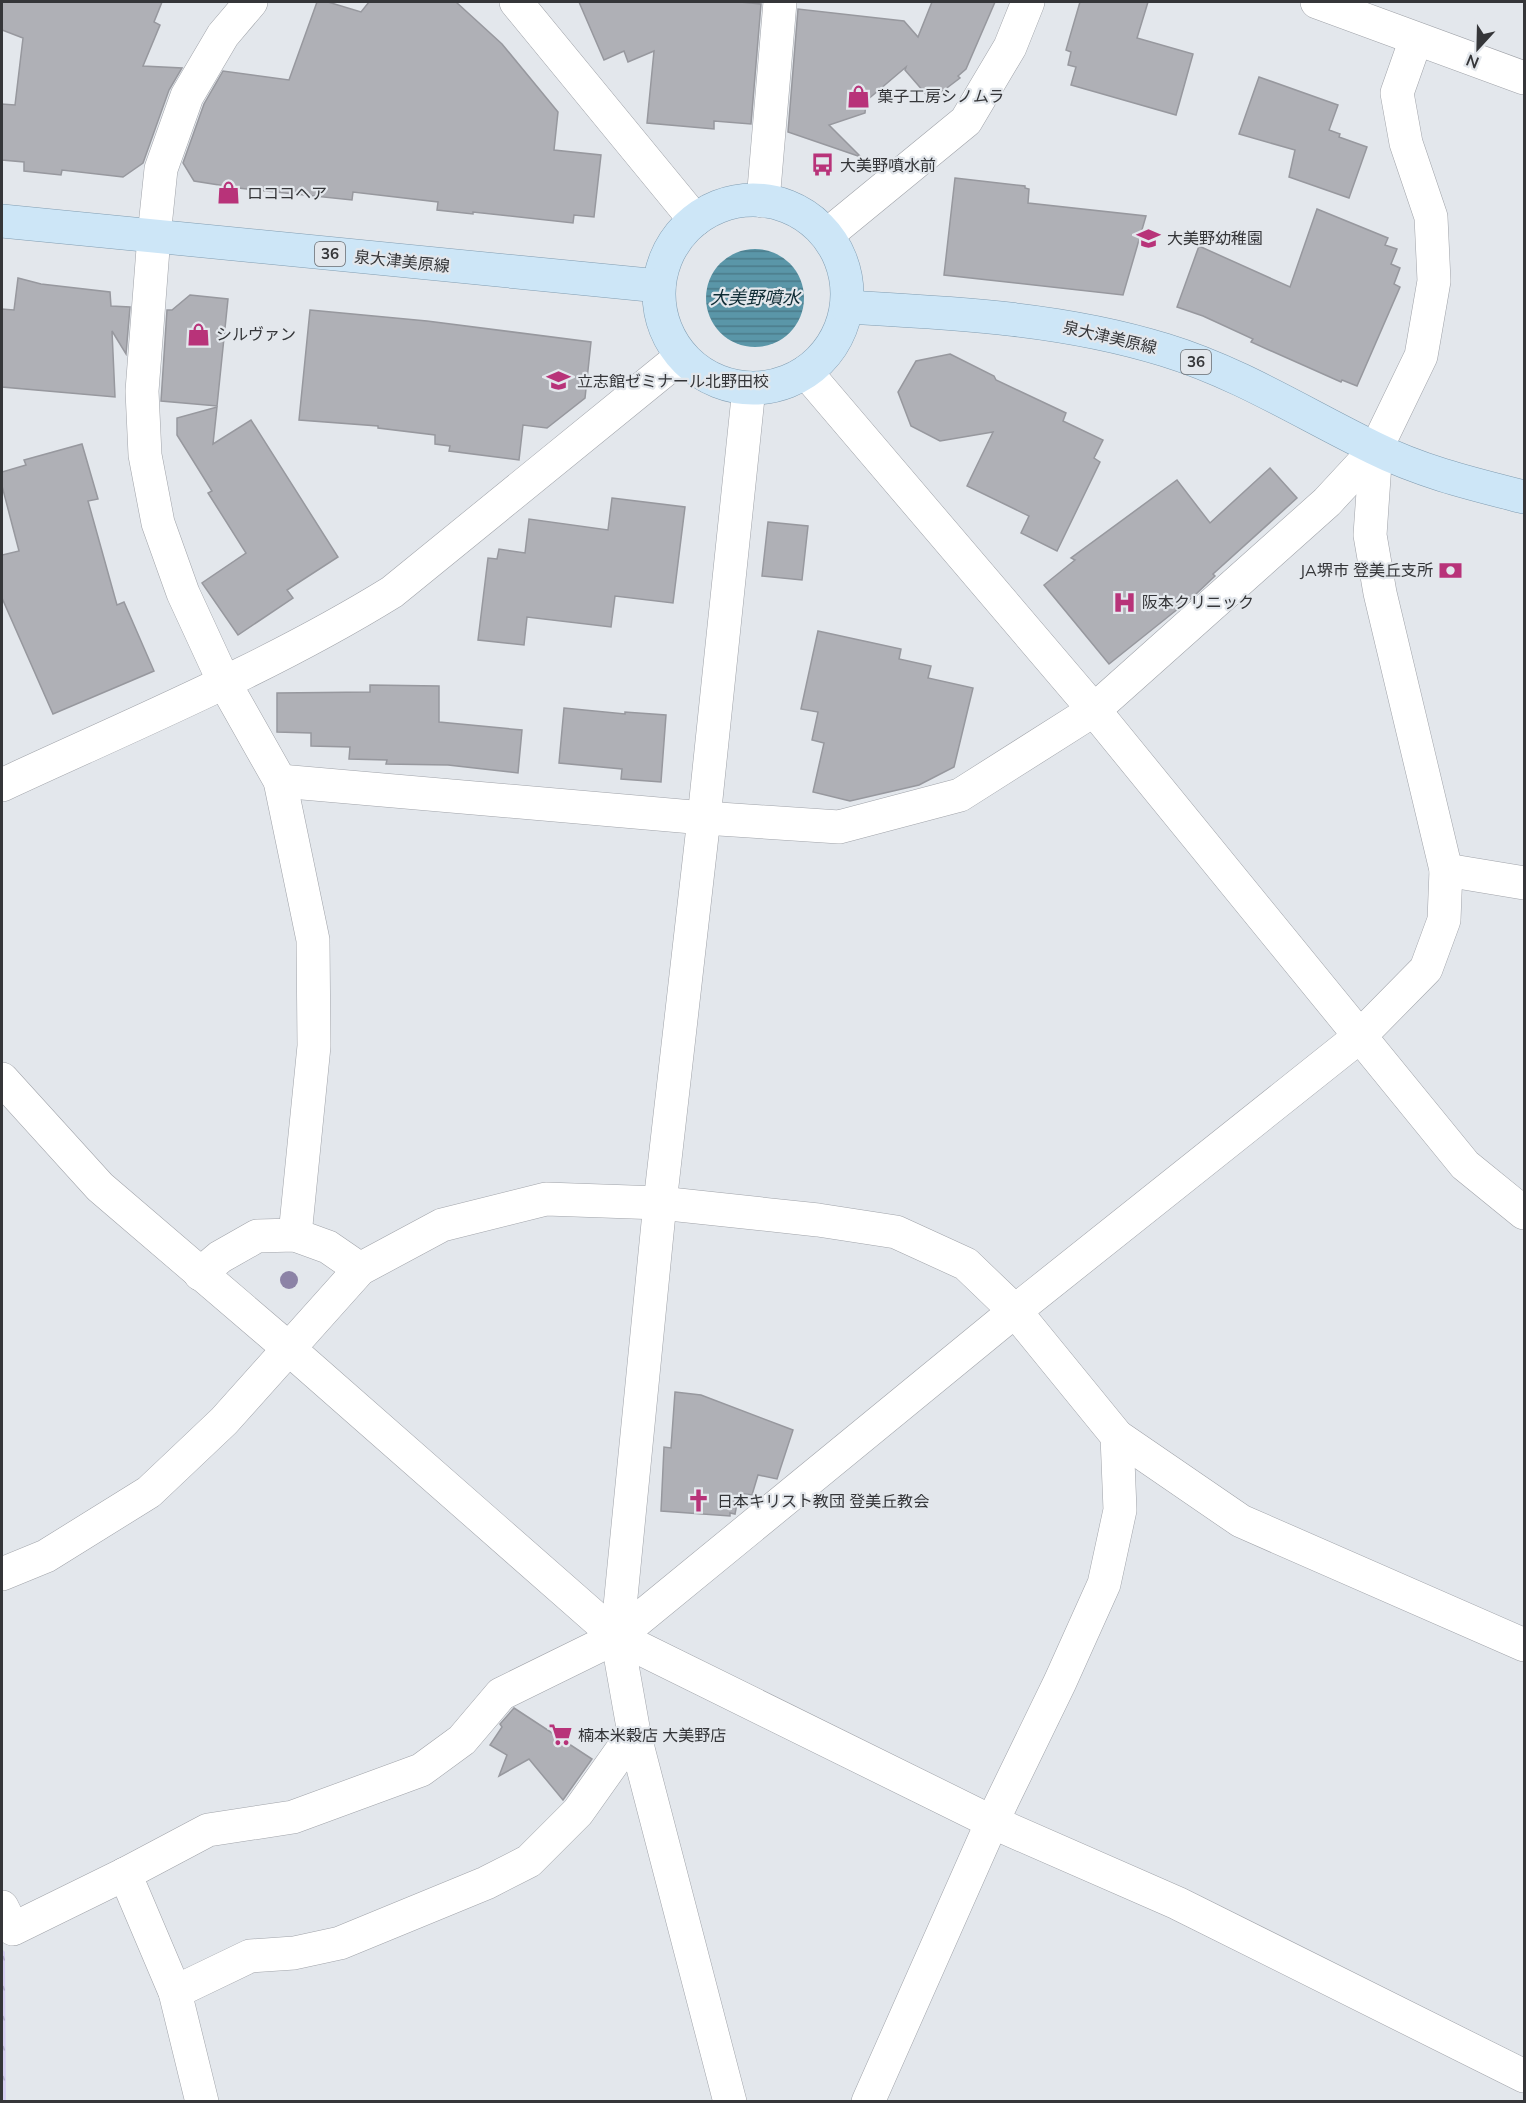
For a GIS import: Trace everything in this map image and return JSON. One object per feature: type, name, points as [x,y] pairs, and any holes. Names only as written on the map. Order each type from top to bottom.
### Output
[{"type":"main road","points":[[742,200],[763,201],[782,204],[798,212],[818,225],[827,235],[836,249],[846,277],[847,307],[840,332],[822,358],[806,372],[778,385],[749,388],[729,385],[711,378],[693,366],[673,344],[662,316],[659,286],[666,257],[681,233],[695,220],[724,205],[742,200]]},
{"type":"main road","name":"泉大津美原線","points":[[2,221],[659,286]]},
{"type":"main road","name":"泉大津美原線","points":[[847,307],[938,312],[1074,327],[1166,350],[1258,386],[1376,449],[1452,479],[1524,497]]},
{"type":"street","points":[[251,2],[223,35],[187,96],[161,169],[142,391],[145,455],[158,523],[183,593],[224,682],[280,781],[314,940],[314,1046],[295,1235]]},
{"type":"street","points":[[516,2],[695,220]]},
{"type":"street","points":[[763,201],[780,2]]},
{"type":"street","points":[[827,235],[966,121],[1010,47],[1028,2]]},
{"type":"street","points":[[1317,2],[1524,78]]},
{"type":"street","points":[[280,781],[704,818],[839,827],[960,795],[1094,710],[1327,502],[1376,449],[1421,356],[1434,281],[1431,217],[1406,143],[1397,93],[1416,39]]},
{"type":"street","points":[[2,785],[224,682],[340,624],[392,592],[682,356]]},
{"type":"street","points":[[806,372],[1094,710],[1465,1165],[1524,1212]]},
{"type":"street","points":[[730,2102],[634,1733],[617,1637],[660,1203],[704,818],[749,388]]},
{"type":"street","points":[[2,1907],[13,1929],[208,1830],[293,1816],[421,1770],[462,1740],[501,1694],[617,1637],[1015,1311],[1359,1037],[1426,969],[1444,920],[1446,870],[1380,593],[1370,535],[1376,449]]},
{"type":"street","points":[[1446,870],[1524,883]]},
{"type":"street","points":[[2,1079],[100,1187],[288,1348],[617,1637],[992,1822],[1177,1903],[1524,2076]]},
{"type":"street","points":[[2,1574],[46,1556],[149,1492],[224,1421],[360,1269],[442,1225],[546,1198],[660,1203],[818,1220],[896,1232],[966,1264],[1015,1311],[1117,1436],[1241,1521],[1524,1645]]},
{"type":"street","points":[[200,1274],[220,1257],[257,1236],[295,1235],[328,1247],[360,1269]]},
{"type":"street","points":[[868,2102],[992,1822],[1060,1682],[1104,1584],[1120,1510],[1117,1436]]},
{"type":"street","points":[[175,1992],[250,1956],[294,1953],[339,1943],[486,1883],[529,1861],[578,1812],[634,1733]]},
{"type":"street","points":[[125,1874],[175,1992],[202,2102]]},
{"type":"green space","points":[[2,1949],[5,1952],[6,2102],[2,2101]]},
{"type":"water","name":"大美野噴水","points":[[755,249],[774,253],[790,263],[800,279],[804,298],[800,317],[790,333],[774,343],[755,347],[736,343],[720,333],[710,317],[706,298],[710,279],[720,263],[736,253]]},
{"type":"building","points":[[2,2],[162,2],[154,22],[160,25],[143,66],[182,68],[169,90],[143,163],[123,177],[62,170],[61,175],[24,171],[24,162],[2,160],[2,104],[15,105],[23,38],[2,30]]},
{"type":"building","points":[[317,2],[328,2],[361,12],[369,2],[456,2],[502,44],[558,112],[554,150],[601,155],[594,217],[574,215],[573,223],[473,212],[473,214],[437,210],[438,202],[353,192],[352,200],[194,181],[183,163],[204,104],[223,71],[289,80]]},
{"type":"building","points":[[579,2],[761,4],[751,124],[714,121],[714,129],[647,123],[654,51],[628,62],[624,51],[604,60]]},
{"type":"building","points":[[932,2],[995,2],[966,69],[958,76],[960,78],[931,100],[905,70],[906,67],[866,101],[865,113],[829,125],[861,157],[788,132],[798,9],[904,21],[918,37]]},
{"type":"building","points":[[1080,2],[1148,2],[1137,38],[1193,54],[1176,115],[1071,85],[1076,67],[1068,65],[1071,52],[1066,50]]},
{"type":"building","points":[[1259,77],[1338,105],[1329,130],[1340,134],[1339,137],[1367,147],[1349,198],[1289,177],[1295,150],[1239,134]]},
{"type":"building","points":[[955,178],[1025,186],[1029,189],[1028,203],[1146,216],[1123,295],[944,275]]},
{"type":"building","points":[[1317,209],[1388,238],[1385,245],[1397,249],[1391,264],[1400,268],[1394,284],[1400,287],[1357,386],[1342,380],[1341,382],[1251,342],[1253,339],[1203,316],[1177,307],[1199,246],[1290,287]]},
{"type":"building","points":[[18,278],[41,284],[110,292],[111,306],[130,307],[126,354],[112,331],[115,397],[2,387],[2,309],[14,310]]},
{"type":"building","points":[[190,295],[228,299],[217,406],[161,401],[167,310],[172,310]]},
{"type":"building","points":[[310,310],[427,321],[591,342],[585,398],[547,428],[523,425],[519,460],[449,451],[450,446],[435,444],[435,435],[378,428],[378,426],[299,420]]},
{"type":"building","points":[[950,354],[994,376],[996,380],[1066,413],[1063,421],[1103,440],[1094,458],[1100,462],[1057,551],[1021,533],[1029,516],[967,486],[993,432],[940,441],[911,426],[898,392],[916,361]]},
{"type":"building","points":[[217,407],[213,444],[251,420],[338,557],[287,590],[293,598],[238,635],[202,583],[246,553],[208,493],[212,491],[177,435],[177,418]]},
{"type":"building","points":[[82,444],[98,499],[88,501],[117,605],[124,602],[154,671],[53,714],[2,598],[2,555],[19,551],[2,486],[2,472],[26,465],[24,460]]},
{"type":"building","points":[[1270,468],[1297,498],[1213,574],[1215,576],[1194,596],[1109,664],[1044,585],[1075,560],[1071,558],[1177,480],[1210,523]]},
{"type":"building","points":[[612,498],[685,507],[673,603],[615,596],[611,627],[527,617],[524,645],[478,640],[488,558],[497,559],[499,549],[525,553],[529,519],[608,530]]},
{"type":"building","points":[[768,522],[808,526],[802,580],[762,576]]},
{"type":"building","points":[[818,631],[901,649],[899,659],[931,666],[928,678],[973,688],[954,767],[919,785],[850,801],[813,792],[824,743],[812,740],[818,712],[801,709]]},
{"type":"building","points":[[370,685],[439,686],[439,722],[522,730],[518,773],[448,765],[386,764],[387,760],[349,759],[350,747],[311,746],[311,733],[277,732],[277,693],[370,692]]},
{"type":"building","points":[[564,708],[625,714],[625,712],[666,715],[661,782],[621,779],[622,769],[559,763]]},
{"type":"building","points":[[675,1392],[701,1395],[793,1430],[777,1479],[758,1475],[752,1495],[739,1493],[735,1514],[730,1513],[730,1516],[661,1511],[664,1447],[671,1448]]},
{"type":"building","points":[[514,1708],[592,1759],[563,1800],[529,1759],[499,1776],[507,1755],[490,1745],[502,1727],[500,1724]]},
{"type":"place","name":"菓子工房シノムラ","points":[[859,96]]},
{"type":"place","name":"大美野噴水前","points":[[822,165]]},
{"type":"place","name":"ロココヘア","points":[[229,193]]},
{"type":"place","name":"大美野幼稚園","points":[[1149,238]]},
{"type":"place","name":"シルヴァン","points":[[198,334]]},
{"type":"place","name":"立志館ゼミナール北野田校","points":[[559,381]]},
{"type":"place","name":"JA堺市 登美丘支所","points":[[1451,570]]},
{"type":"place","name":"阪本クリニック","points":[[1124,602]]},
{"type":"place","name":"日本キリスト教団 登美丘教会","points":[[699,1501]]},
{"type":"place","name":"楠本米穀店 大美野店","points":[[560,1735]]}]
